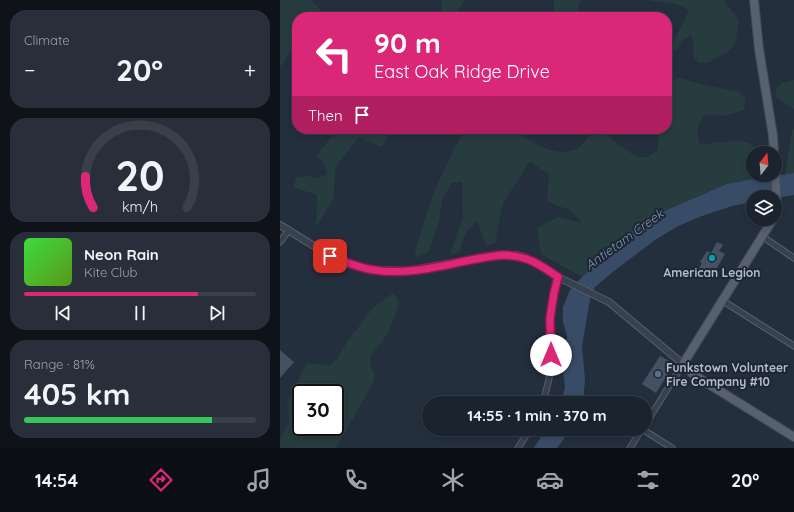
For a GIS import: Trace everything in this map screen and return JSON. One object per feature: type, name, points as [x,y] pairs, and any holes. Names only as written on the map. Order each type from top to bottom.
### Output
[{"type":"main road","points":[[754,0],[759,49],[774,146]]},
{"type":"main road","points":[[769,226],[683,364],[694,374],[794,437]]},
{"type":"street","points":[[280,225],[330,256],[358,267],[375,270],[407,271],[492,256],[514,255],[534,261],[561,278],[617,307],[683,364],[652,414]]},
{"type":"street","points":[[280,242],[289,230]]},
{"type":"street","points":[[762,238],[794,258]]},
{"type":"street","points":[[545,396],[550,379],[551,364],[551,306],[561,278]]},
{"type":"street","points":[[722,301],[794,346]]},
{"type":"street","points":[[652,435],[672,448]]},
{"type":"street","points":[[518,448],[526,436]]},
{"type":"street","points":[[630,448],[638,436]]},
{"type":"green space","points":[[280,0],[311,0],[320,10],[319,12],[292,12],[292,50],[280,67]]},
{"type":"green space","points":[[443,0],[466,0],[456,12],[442,12],[441,4]]},
{"type":"green space","points":[[554,0],[581,0],[576,12],[556,12]]},
{"type":"green space","points":[[649,0],[724,0],[739,20],[735,45],[727,52],[708,63],[698,63],[693,55],[694,44],[691,35],[682,41],[676,50],[672,49],[672,45],[689,11],[681,5]]},
{"type":"green space","points":[[679,78],[739,92],[746,99],[744,110],[724,116],[714,114],[703,116],[698,127],[698,136],[700,144],[732,141],[749,143],[754,146],[746,146],[746,180],[727,184],[662,212],[640,224],[603,256],[582,277],[541,254],[537,228],[558,217],[582,223],[569,209],[557,206],[547,200],[549,175],[530,161],[503,203],[495,243],[486,246],[477,220],[466,232],[459,252],[450,255],[463,217],[462,182],[452,183],[442,199],[439,221],[429,251],[417,258],[415,251],[433,194],[463,134],[522,134],[537,145],[555,151],[564,152],[572,151],[580,147],[591,134],[605,134],[638,157],[648,157],[657,151],[658,137],[656,134],[672,134],[672,81]]},
{"type":"green space","points":[[794,80],[794,109],[776,97],[776,88],[783,83]]},
{"type":"green space","points":[[794,129],[794,173],[785,174],[792,130]]},
{"type":"green space","points":[[334,134],[389,134],[382,147],[359,137],[336,166],[333,200],[316,227],[317,195],[293,187],[297,177],[308,176],[318,178],[327,174],[324,163],[316,156]]},
{"type":"green space","points":[[393,293],[399,301],[389,330],[384,339],[373,352],[370,360],[375,375],[372,385],[344,434],[344,384],[296,384],[307,363],[328,366],[337,359],[347,342],[373,308]]},
{"type":"green space","points":[[292,393],[292,436],[343,436],[336,448],[280,448],[280,440],[289,422],[287,403]]},
{"type":"water","name":"Antietam Creek","points":[[794,173],[794,195],[782,197],[782,190],[746,190],[746,203],[732,206],[678,226],[655,240],[595,287],[590,299],[582,347],[585,379],[584,396],[563,396],[565,387],[563,371],[567,336],[563,322],[563,307],[570,290],[582,277],[603,256],[640,224],[662,212],[727,184],[746,180],[746,182],[782,182],[782,175]]},
{"type":"water","points":[[542,436],[566,436],[557,448],[534,448]]},
{"type":"building","name":"American Legion","points":[[717,242],[723,245],[719,251],[725,254],[710,280],[697,272],[702,263],[700,262],[707,251],[711,253]]},
{"type":"building","points":[[280,350],[294,362],[280,378]]},
{"type":"building","name":"Funkstown Volunteer Fire Company #10","points":[[660,356],[674,364],[656,393],[642,384]]},
{"type":"place","name":"American Legion","points":[[712,258]]},
{"type":"place","name":"Funkstown Volunteer Fire Company #10","points":[[658,374]]},
{"type":"route","points":[[330,256],[358,267],[392,272],[428,268],[502,255],[514,255],[534,261],[558,277],[551,306],[551,355]]}]
